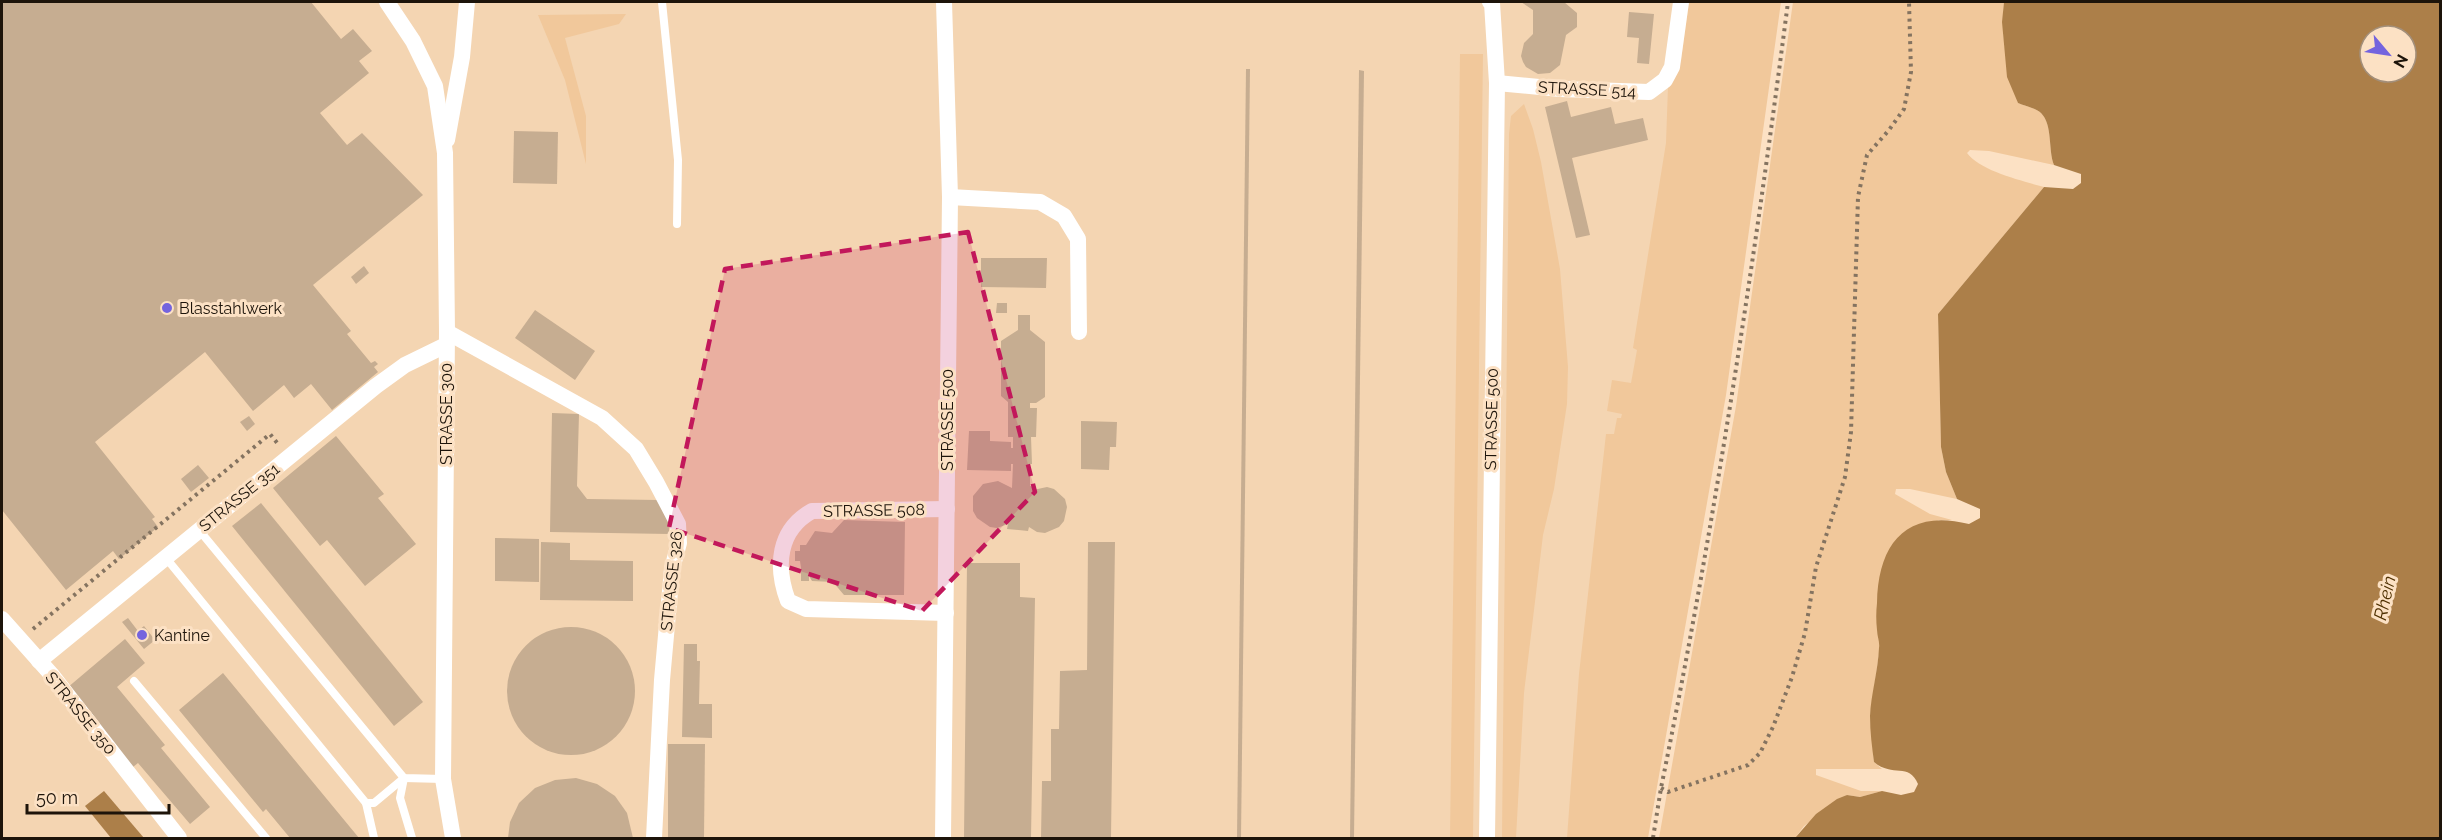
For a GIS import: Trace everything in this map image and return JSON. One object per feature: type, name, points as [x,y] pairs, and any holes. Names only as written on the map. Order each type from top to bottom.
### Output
[{"type":"street","name":"STRASSE 300","points":[[387,2],[413,41],[435,86],[445,153],[443,779],[453,838]]},
{"type":"street","points":[[445,153],[462,57],[467,2]]},
{"type":"street","name":"STRASSE 500","points":[[943,838],[950,197],[944,2]]},
{"type":"street","name":"STRASSE 500","points":[[1487,838],[1497,83],[1492,2]]},
{"type":"street","name":"STRASSE 514","points":[[1497,83],[1560,89],[1648,92],[1665,80],[1672,67],[1681,2]]},
{"type":"street","points":[[950,197],[1040,202],[1064,216],[1078,239],[1079,332]]},
{"type":"street","name":"STRASSE 351","points":[[39,661],[376,386],[446,338]]},
{"type":"street","name":"STRASSE 326","points":[[446,338],[602,418],[636,449],[678,524],[679,543],[672,569],[662,670],[654,838]]},
{"type":"street","name":"STRASSE 508","points":[[946,613],[806,609],[788,600],[782,586],[782,569],[787,532],[800,518],[812,511],[947,509]]},
{"type":"street","name":"STRASSE 350","points":[[2,619],[39,661],[179,838]]},
{"type":"lane","points":[[662,2],[678,160],[677,224]]},
{"type":"lane","points":[[199,530],[404,778]]},
{"type":"lane","points":[[166,558],[366,803],[374,838]]},
{"type":"lane","points":[[134,681],[266,838]]},
{"type":"lane","points":[[404,778],[400,798],[412,838]]},
{"type":"lane","points":[[366,803],[374,804],[404,778],[443,779]]},
{"type":"path","points":[[1653,838],[1719,476],[1788,2]]},
{"type":"path","points":[[1661,788],[1668,792],[1748,765],[1760,753],[1773,727],[1792,676],[1805,633],[1816,567],[1845,477],[1851,432],[1858,197],[1867,155],[1904,109],[1911,72],[1909,2]]},
{"type":"path","points":[[25,636],[270,434],[284,451]]},
{"type":"highlighted area","points":[[968,232],[1035,492],[922,611],[669,528],[725,269]]},
{"type":"shaded area","points":[[2,2],[1692,2],[1576,838],[2,838]]},
{"type":"shaded area","points":[[1689,2],[1781,2],[1726,395],[1648,838],[1567,838],[1579,674],[1606,434],[1614,434],[1617,418],[1621,418],[1622,414],[1607,411],[1612,380],[1631,383],[1637,350],[1633,348],[1666,143],[1668,87],[1681,61]]},
{"type":"shaded area","points":[[1793,2],[2004,2],[2004,41],[2018,103],[2036,110],[2045,118],[2054,165],[1989,151],[1970,150],[1967,153],[1992,170],[2044,187],[1938,314],[1941,447],[1946,472],[1957,499],[1910,489],[1896,489],[1895,494],[1930,514],[1952,520],[1938,520],[1877,630],[1880,646],[1870,716],[1874,762],[1882,769],[1816,769],[1816,775],[1861,791],[1882,791],[1860,797],[1847,795],[1804,826],[1795,838],[1659,838],[1736,406]]},
{"type":"shaded area","points":[[626,14],[619,24],[565,38],[586,116],[586,164],[565,80],[538,15]]},
{"type":"shaded area","points":[[1460,54],[1483,54],[1473,838],[1450,838]]},
{"type":"shaded area","points":[[1524,104],[1541,162],[1560,269],[1568,367],[1567,404],[1554,489],[1543,535],[1524,693],[1516,838],[1502,838],[1509,134],[1511,116]]},
{"type":"water","name":"Rhein","points":[[2004,2],[2440,2],[2440,838],[1795,838],[1816,814],[1837,799],[1847,795],[1860,797],[1882,791],[1901,795],[1914,792],[1918,784],[1910,774],[1881,767],[1874,762],[1870,716],[1879,646],[1876,616],[1879,582],[1890,548],[1900,535],[1912,526],[1928,521],[1947,520],[1969,524],[1980,518],[1980,509],[1957,499],[1946,472],[1941,447],[1938,314],[2044,187],[2073,189],[2081,183],[2081,174],[2054,165],[2045,118],[2033,108],[2018,103],[2007,77],[2002,22]]},
{"type":"water","points":[[104,791],[144,838],[111,838],[85,806]]},
{"type":"building","name":"Blasstahlwerk","points":[[2,2],[311,2],[341,39],[353,29],[372,51],[359,61],[369,73],[320,113],[347,145],[362,133],[423,195],[313,285],[351,331],[347,334],[371,363],[375,361],[378,364],[374,367],[378,372],[332,410],[311,384],[294,398],[284,385],[253,411],[205,352],[95,442],[155,517],[152,519],[158,527],[119,559],[113,551],[66,590],[2,510]]},
{"type":"building","points":[[1521,2],[1564,2],[1577,13],[1577,27],[1566,35],[1560,65],[1550,73],[1538,74],[1526,67],[1523,62],[1521,56],[1524,43],[1533,34],[1533,10]]},
{"type":"building","points":[[1629,12],[1654,14],[1649,64],[1637,63],[1639,38],[1627,37]]},
{"type":"building","points":[[1246,69],[1250,69],[1241,838],[1237,838]]},
{"type":"building","points":[[1359,70],[1364,71],[1354,838],[1350,838]]},
{"type":"building","points":[[1567,101],[1571,117],[1611,107],[1615,124],[1643,118],[1648,140],[1572,158],[1590,235],[1576,238],[1545,107]]},
{"type":"building","points":[[514,131],[558,132],[557,184],[513,183]]},
{"type":"building","points":[[981,258],[1047,258],[1046,288],[981,287]]},
{"type":"building","points":[[364,266],[369,273],[356,284],[351,277]]},
{"type":"building","points":[[997,303],[1007,303],[1007,313],[996,313]]},
{"type":"building","points":[[535,310],[595,351],[575,380],[515,338]]},
{"type":"building","points":[[1018,315],[1030,315],[1030,330],[1045,342],[1045,397],[1036,403],[1030,403],[1030,408],[1037,408],[1036,437],[1031,437],[1030,486],[1034,487],[1033,490],[1047,487],[1054,489],[1065,499],[1067,507],[1064,521],[1059,527],[1045,533],[1037,532],[1029,527],[1028,531],[1007,529],[1008,524],[997,528],[990,527],[977,518],[973,511],[973,496],[983,484],[998,481],[1012,488],[1013,464],[1011,464],[1011,471],[967,470],[969,431],[990,431],[990,441],[1011,442],[1011,448],[1013,448],[1013,437],[1008,437],[1008,402],[1001,396],[1001,341],[1018,330]]},
{"type":"building","points":[[552,413],[579,414],[577,486],[587,499],[658,500],[669,519],[669,534],[550,532]]},
{"type":"building","points":[[249,416],[255,424],[247,431],[240,422]]},
{"type":"building","points":[[1081,421],[1117,422],[1116,447],[1110,447],[1109,470],[1081,469]]},
{"type":"building","points":[[336,436],[384,494],[378,498],[416,544],[365,586],[327,540],[320,546],[273,488]]},
{"type":"building","points":[[198,465],[209,478],[191,492],[181,479]]},
{"type":"building","points":[[261,503],[423,702],[394,726],[232,526]]},
{"type":"building","points":[[844,520],[905,522],[904,595],[844,595],[833,582],[812,581],[809,576],[809,581],[801,581],[800,561],[795,561],[795,551],[800,551],[800,545],[806,545],[815,531],[832,533]]},
{"type":"building","points":[[495,538],[539,539],[539,582],[495,581]]},
{"type":"building","points":[[541,542],[570,543],[570,560],[633,561],[633,601],[540,600]]},
{"type":"building","points":[[1088,542],[1115,542],[1111,838],[1041,838],[1042,781],[1051,781],[1051,729],[1059,729],[1060,671],[1087,670]]},
{"type":"building","points":[[967,563],[1020,563],[1020,597],[1035,598],[1031,838],[964,838]]},
{"type":"building","name":"Kantine","points":[[128,618],[138,631],[144,626],[155,640],[144,649],[122,622]]},
{"type":"building","points":[[571,627],[596,632],[616,646],[630,666],[635,691],[630,716],[616,736],[596,750],[571,755],[546,750],[526,736],[512,716],[507,691],[512,666],[526,646],[546,632]]},
{"type":"building","points":[[125,639],[145,663],[117,687],[165,745],[161,748],[210,807],[190,824],[138,763],[133,767],[67,688]]},
{"type":"building","points":[[684,644],[697,644],[697,661],[700,661],[699,704],[712,704],[712,738],[682,737]]},
{"type":"building","points":[[223,673],[359,838],[290,838],[266,809],[263,812],[179,710]]},
{"type":"building","points":[[668,744],[705,744],[704,838],[668,838]]},
{"type":"building","points":[[576,778],[597,784],[615,796],[627,813],[633,838],[508,838],[510,822],[519,803],[535,788],[555,780]]},
{"type":"place","name":"Blasstahlwerk","points":[[167,308]]},
{"type":"place","name":"Kantine","points":[[142,635]]}]
